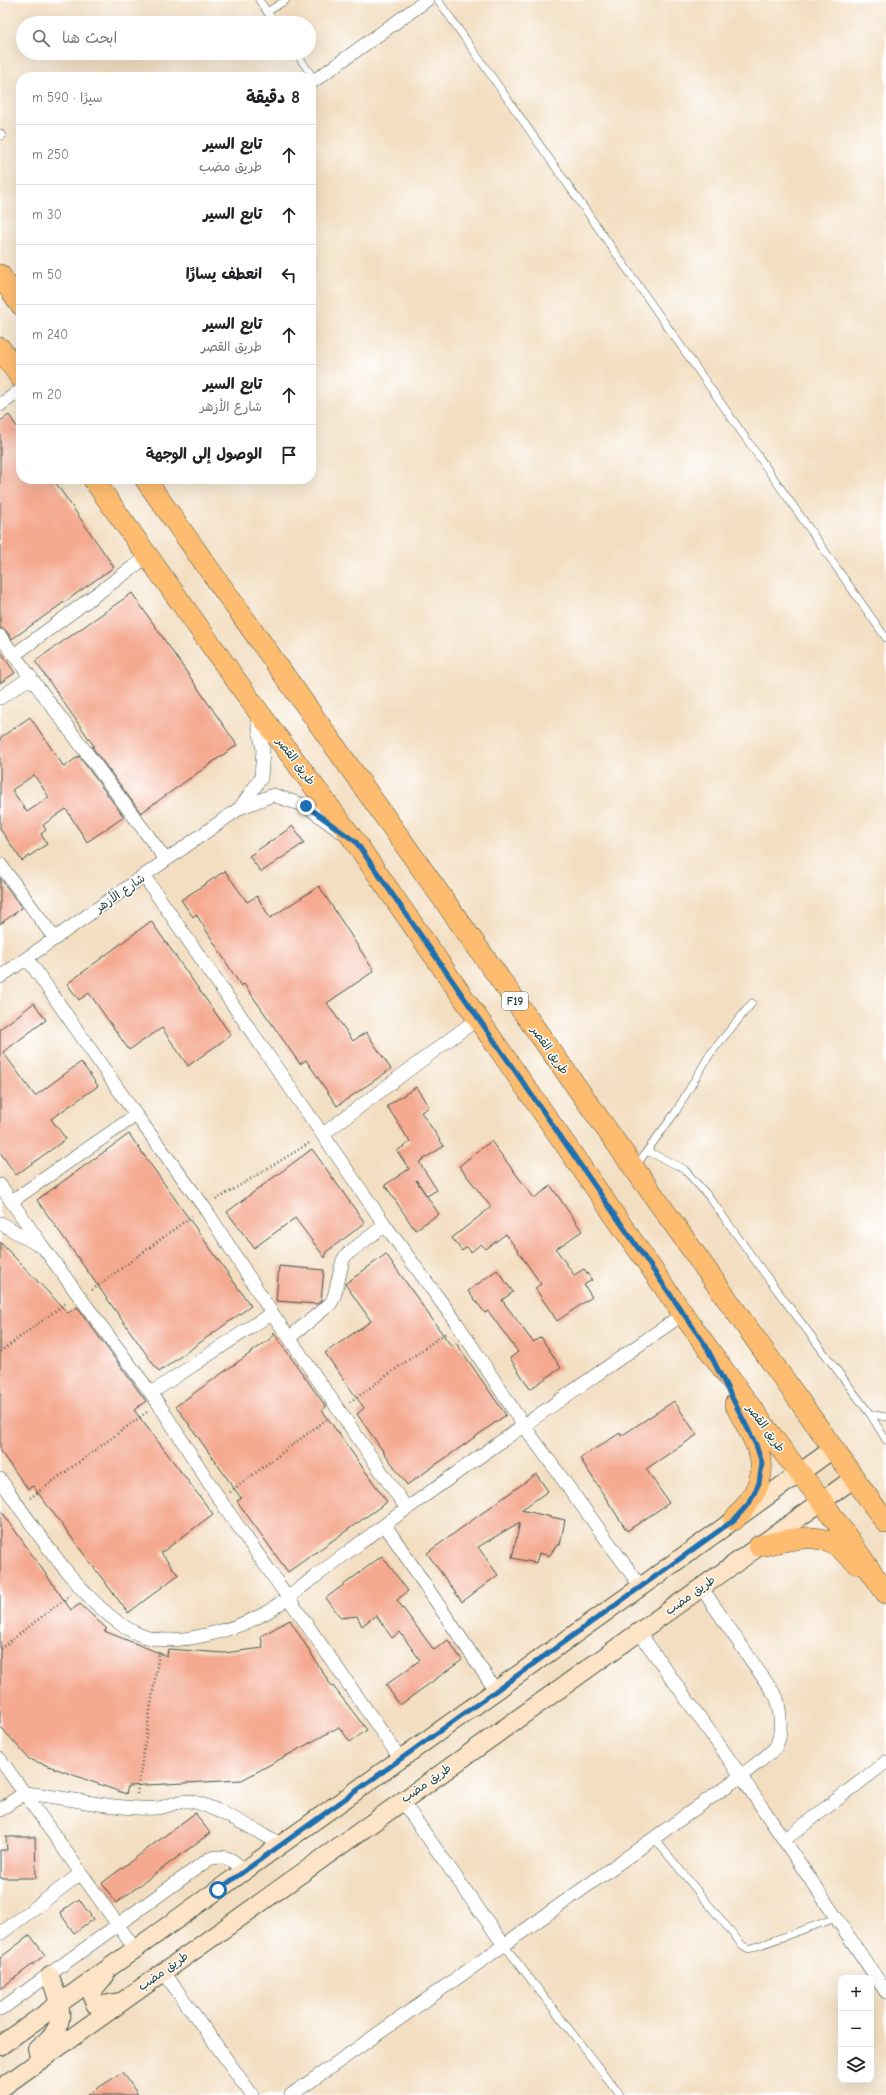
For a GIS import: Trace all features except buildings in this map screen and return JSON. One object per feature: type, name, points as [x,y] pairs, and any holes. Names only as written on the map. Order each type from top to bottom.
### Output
[{"type":"main road","points":[[0,275],[16,293]]},
{"type":"main road","points":[[0,348],[16,371]]},
{"type":"main road","name":"طريق القصر","points":[[97,484],[255,707],[356,842],[683,1314],[822,1501],[881,1586]]},
{"type":"main road","name":"طريق القصر","points":[[149,484],[853,1479],[886,1523]]},
{"type":"main road","points":[[706,1346],[756,1445],[762,1463],[759,1483],[750,1502],[734,1520]]},
{"type":"main road","points":[[0,2046],[833,1449]]},
{"type":"main road","name":"طريق مضب","points":[[0,2089],[853,1479]]},
{"type":"main road","points":[[759,1546],[809,1537],[822,1539],[833,1544],[881,1586]]},
{"type":"main road","points":[[116,1963],[94,1989],[92,1997],[95,2004],[104,2005],[120,2002]]},
{"type":"main road","points":[[0,2078],[54,2035],[61,2020],[59,2004],[50,1976]]},
{"type":"street","points":[[316,79],[427,0]]},
{"type":"street","points":[[0,405],[16,394]]},
{"type":"street","points":[[14,655],[148,556]]},
{"type":"street","points":[[0,636],[166,860]]},
{"type":"street","points":[[0,698],[31,677]]},
{"type":"street","name":"شارع الأزهر","points":[[240,808],[261,778],[263,750],[255,707]]},
{"type":"street","name":"شارع الأزهر","points":[[0,977],[240,808],[273,795],[283,797],[306,806],[356,842]]},
{"type":"street","points":[[0,864],[55,939]]},
{"type":"street","points":[[144,876],[386,1225],[458,1325],[524,1426],[641,1587]]},
{"type":"street","points":[[27,958],[136,1115],[204,1207],[272,1313],[406,1509]]},
{"type":"street","points":[[323,1134],[477,1018]]},
{"type":"street","points":[[12,1201],[136,1115]]},
{"type":"street","points":[[0,1185],[43,1247],[155,1398],[220,1500],[400,1758]]},
{"type":"street","points":[[0,1223],[43,1247]]},
{"type":"street","points":[[289,1338],[331,1303],[334,1297],[343,1260],[346,1255],[386,1225]]},
{"type":"street","points":[[155,1398],[272,1313]]},
{"type":"street","points":[[0,1480],[61,1565],[90,1598],[117,1622],[144,1637],[161,1639],[174,1640],[225,1631],[267,1612],[406,1509],[683,1314]]},
{"type":"street","points":[[385,1525],[496,1691]]},
{"type":"street","points":[[291,2095],[741,1776],[775,1748],[780,1728],[777,1698],[701,1588]]},
{"type":"street","points":[[639,1632],[741,1776],[886,1992]]},
{"type":"street","points":[[0,1759],[135,1950]]},
{"type":"street","points":[[784,1840],[885,1764]]},
{"type":"street","points":[[0,1810],[24,1793],[64,1797],[112,1806],[158,1808],[188,1801],[217,1811],[281,1844]]},
{"type":"street","points":[[402,1801],[504,1945]]},
{"type":"street","points":[[0,2010],[50,1976],[209,1859],[220,1857],[231,1859],[243,1872]]},
{"type":"street","points":[[0,1934],[80,1874]]},
{"type":"street","points":[[163,1971],[252,2095]]},
{"type":"lane","points":[[259,0],[270,16]]},
{"type":"lane","points":[[267,12],[286,0]]},
{"type":"lane","points":[[438,0],[886,638]]},
{"type":"lane","points":[[300,60],[308,72]]},
{"type":"lane","points":[[634,1169],[675,1113],[710,1054],[752,1003]]},
{"type":"lane","points":[[647,1151],[684,1169],[710,1198],[764,1273],[870,1414],[886,1440]]},
{"type":"lane","points":[[870,1414],[886,1417]]},
{"type":"lane","points":[[654,1838],[742,1945],[749,1949],[836,1918]]},
{"type":"lane","points":[[504,1945],[620,2095]]},
{"type":"path","points":[[0,1352],[204,1207],[323,1134]]},
{"type":"path","points":[[220,1500],[339,1410],[458,1325]]},
{"type":"path","points":[[19,1506],[155,1398]]},
{"type":"path","points":[[0,1649],[81,1586]]},
{"type":"path","points":[[136,1806],[161,1639]]},
{"type":"route","points":[[218,1890],[400,1758],[734,1520],[750,1502],[759,1483],[762,1463],[756,1445],[706,1346],[356,842],[306,806]]}]
